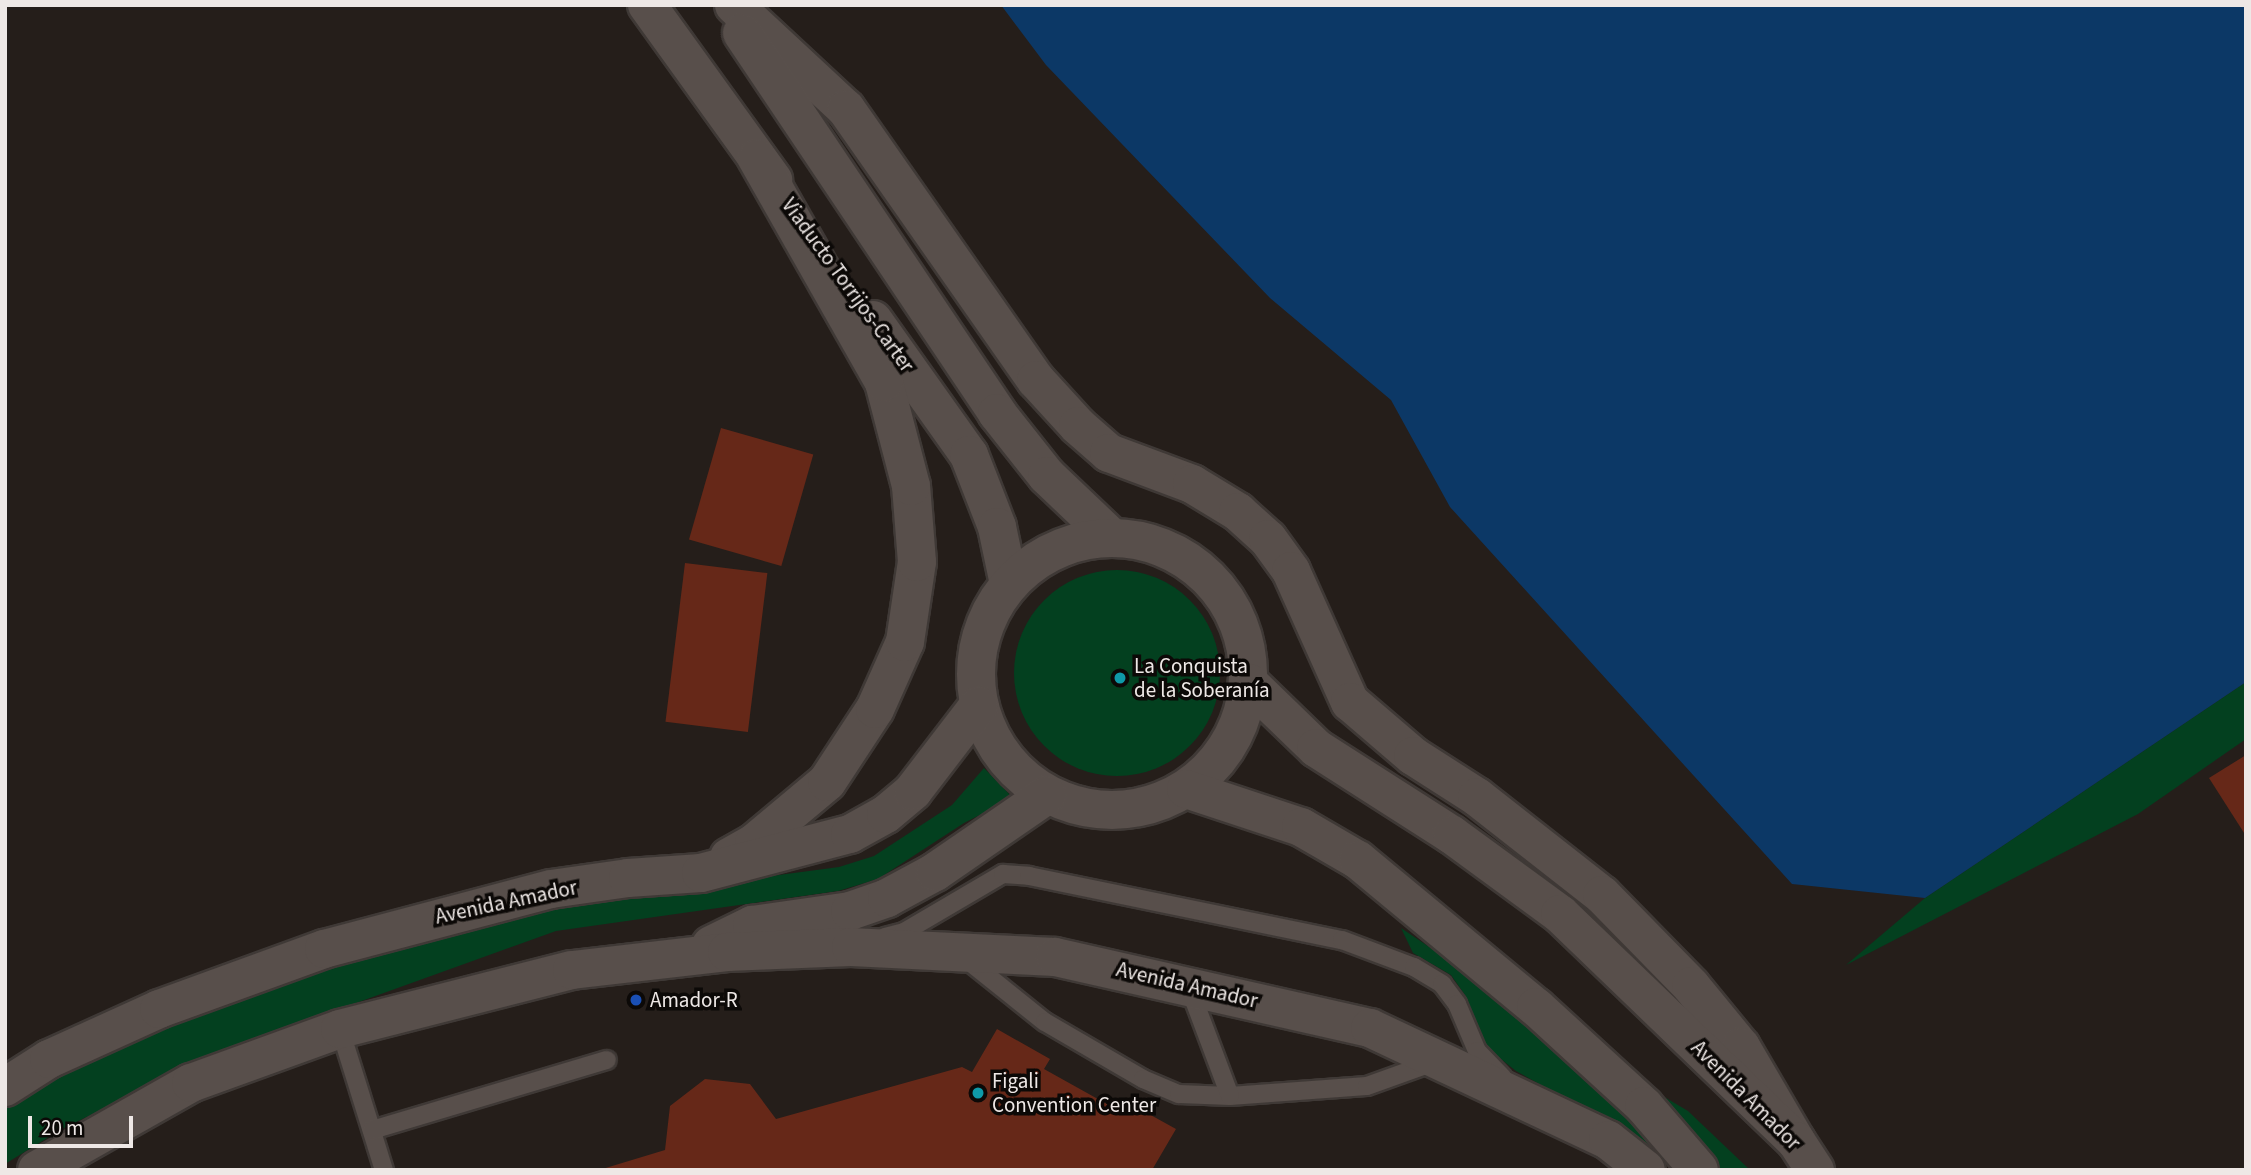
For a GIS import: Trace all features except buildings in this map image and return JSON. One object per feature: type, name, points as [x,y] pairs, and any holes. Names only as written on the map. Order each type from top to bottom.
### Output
[{"type":"main road","name":"Viaducto Torrijos-Carter","points":[[647,5],[969,455],[997,527],[1010,584]]},
{"type":"main road","points":[[723,5],[997,413],[1047,475],[1112,538]]},
{"type":"main road","points":[[734,5],[846,109],[1037,380],[1078,426],[1109,453],[1192,484],[1238,512],[1268,539],[1291,571],[1350,702],[1413,756],[1477,797],[1602,895],[1691,986],[1741,1047],[1806,1156]]},
{"type":"main road","points":[[701,873],[754,842],[827,782],[876,709],[905,642],[918,562],[911,486],[884,382],[757,158]]},
{"type":"main road","points":[[1112,538],[1144,541],[1174,552],[1216,585],[1238,621],[1247,652],[1249,683],[1240,724],[1218,761],[1186,789],[1141,807],[1093,810],[1047,795],[1016,772],[992,741],[979,705],[975,673],[980,641],[991,611],[1010,584],[1039,559],[1062,548],[1112,538]]},
{"type":"main road","name":"Avenida Amador","points":[[1249,683],[1316,748],[1451,835],[1560,915],[1806,1156]]},
{"type":"main road","name":"Avenida Amador","points":[[5,1087],[49,1059],[159,1009],[324,949],[551,889],[628,877],[701,873],[818,845],[886,814],[913,791],[979,705]]},
{"type":"main road","points":[[1186,789],[1301,827],[1358,860],[1536,1007],[1644,1106],[1699,1170]]},
{"type":"main road","name":"Avenida Amador","points":[[692,957],[752,925],[850,911],[887,898],[935,872],[1047,795]]},
{"type":"main road","name":"Avenida Amador","points":[[37,1170],[191,1083],[340,1029],[572,970],[692,957],[851,947],[954,949],[1055,957],[1187,983],[1370,1028],[1608,1140],[1646,1170]]},
{"type":"lane","points":[[851,947],[905,932],[1003,874],[1029,876],[1342,940],[1414,967],[1442,984],[1457,1004],[1477,1051],[1538,1106]]},
{"type":"lane","points":[[954,949],[1045,1022],[1143,1079],[1179,1094],[1230,1096],[1367,1086],[1439,1060]]},
{"type":"lane","points":[[1187,983],[1230,1096]]},
{"type":"lane","points":[[340,1029],[384,1170]]},
{"type":"lane","points":[[372,1130],[607,1060]]},
{"type":"green space","points":[[1117,570],[1137,571],[1157,577],[1190,600],[1213,633],[1219,653],[1219,693],[1213,713],[1190,746],[1157,769],[1137,775],[1117,776],[1097,775],[1077,769],[1044,746],[1021,713],[1015,693],[1014,673],[1015,653],[1021,633],[1044,600],[1077,577],[1097,571]]},
{"type":"green space","points":[[2246,682],[2246,739],[2138,814],[1846,965],[1925,898]]},
{"type":"green space","points":[[984,768],[1013,798],[964,823],[878,879],[838,891],[556,931],[220,1052],[62,1129],[5,1164],[5,1105],[44,1080],[302,969],[539,907],[839,867],[874,856],[952,805]]},
{"type":"green space","points":[[1401,928],[1560,1035],[1688,1111],[1750,1170],[1676,1170],[1622,1130],[1516,1071],[1487,1048],[1465,995],[1451,975],[1413,953]]},
{"type":"water","points":[[1001,5],[2246,5],[2246,682],[1925,898],[1792,884],[1450,507],[1391,400],[1270,298],[1046,65]]},
{"type":"place","name":"La Conquista de la Soberanía","points":[[1120,678]]},
{"type":"place","name":"Amador-R","points":[[636,1000]]},
{"type":"place","name":"Figali Convention Center","points":[[978,1093]]}]
